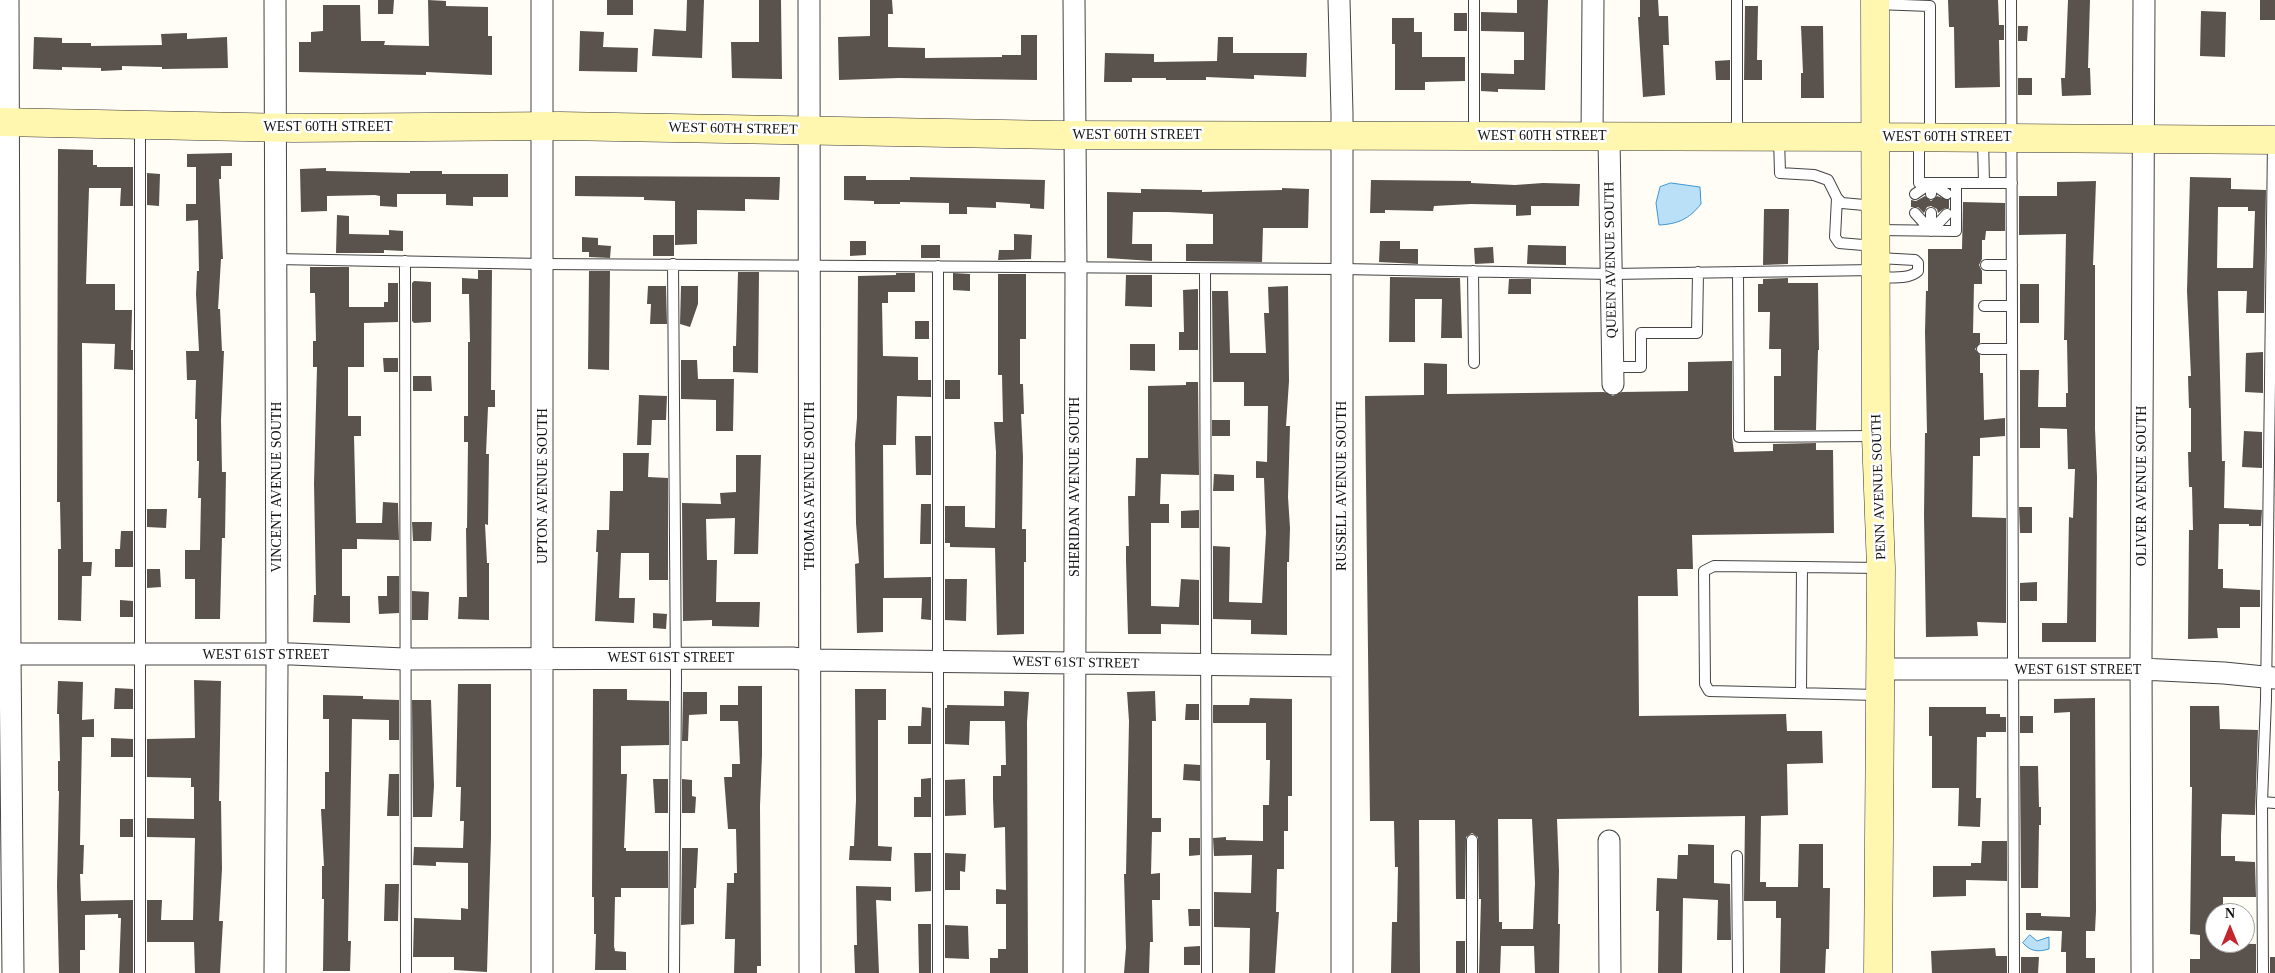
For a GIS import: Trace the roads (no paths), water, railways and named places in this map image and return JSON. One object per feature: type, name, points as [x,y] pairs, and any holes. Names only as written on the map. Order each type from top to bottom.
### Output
[{"type":"street","points":[[8,0],[4,122],[5,654],[13,973]]},
{"type":"street","name":"VINCENT AVENUE SOUTH","points":[[275,0],[277,654],[275,973]]},
{"type":"street","name":"UPTON AVENUE SOUTH","points":[[542,0],[542,973]]},
{"type":"street","name":"THOMAS AVENUE SOUTH","points":[[809,0],[810,973]]},
{"type":"street","name":"SHERIDAN AVENUE SOUTH","points":[[1074,0],[1076,267],[1074,973]]},
{"type":"street","name":"RUSSELL AVENUE SOUTH","points":[[1339,0],[1342,135],[1342,973]]},
{"type":"street","name":"QUEEN AVENUE SOUTH","points":[[1593,0],[1611,274],[1613,375]]},
{"type":"street","name":"OLIVER AVENUE SOUTH","points":[[2142,973],[2141,669],[2144,0]]},
{"type":"street","name":"PENN AVENUE SOUTH","points":[[1875,2],[1876,436],[1881,568],[1878,973]]},
{"type":"street","name":"WEST 60TH STREET","points":[[4,122],[275,127],[810,130],[1074,135],[1875,136],[2274,140]]},
{"type":"street","name":"WEST 61ST STREET","points":[[5,654],[277,654],[404,659],[792,658],[809,660],[1342,666]]},
{"type":"street","name":"WEST 61ST STREET","points":[[1881,682],[2012,670],[2141,669],[2224,672],[2270,677]]},
{"type":"street","points":[[1609,840],[1610,973]]},
{"type":"lane","points":[[1474,0],[1474,136]]},
{"type":"lane","points":[[1736,0],[1737,136]]},
{"type":"lane","points":[[2011,0],[2014,973]]},
{"type":"lane","points":[[1875,2],[1930,6],[1925,137],[1919,183],[2012,183]]},
{"type":"lane","points":[[140,124],[140,973]]},
{"type":"lane","points":[[1779,136],[1780,173],[1814,175],[1828,180],[1837,198],[1876,248]]},
{"type":"lane","points":[[1983,137],[1984,183]]},
{"type":"lane","points":[[2263,973],[2262,802],[2270,677],[2274,140]]},
{"type":"lane","points":[[1915,194],[1931,183]]},
{"type":"lane","points":[[1931,183],[1931,194]]},
{"type":"lane","points":[[1931,183],[1947,194]]},
{"type":"lane","points":[[276,259],[543,264],[1342,269],[1611,274],[1738,272],[1876,248],[1931,231],[1956,231],[1956,183]]},
{"type":"lane","points":[[1837,198],[1835,237],[1839,242],[1876,248]]},
{"type":"lane","points":[[1915,213],[1931,231]]},
{"type":"lane","points":[[1931,213],[1931,231]]},
{"type":"lane","points":[[1931,231],[1947,214]]},
{"type":"lane","points":[[405,261],[404,659],[406,973]]},
{"type":"lane","points":[[673,264],[674,973]]},
{"type":"lane","points":[[1986,265],[2012,265]]},
{"type":"lane","points":[[938,266],[938,973]]},
{"type":"lane","points":[[1205,269],[1207,973]]},
{"type":"lane","points":[[1473,271],[1474,363]]},
{"type":"lane","points":[[1613,375],[1641,367],[1641,333],[1697,333],[1698,272]]},
{"type":"lane","points":[[1738,272],[1739,436],[1876,436]]},
{"type":"lane","points":[[1984,306],[2012,306]]},
{"type":"lane","points":[[1982,349],[2012,349]]},
{"type":"lane","points":[[1881,568],[1714,566],[1704,571],[1705,684],[1709,691],[1801,693],[1881,682]]},
{"type":"lane","points":[[1801,693],[1802,567]]},
{"type":"lane","points":[[2262,802],[2275,803]]},
{"type":"lane","points":[[1472,840],[1472,973]]},
{"type":"lane","points":[[1737,856],[1738,973]]},
{"type":"water","points":[[1671,183],[1700,187],[1701,204],[1683,220],[1659,225],[1656,203],[1660,187]]},
{"type":"water","points":[[2030,935],[2037,941],[2049,937],[2049,949],[2038,951],[2029,948],[2023,943]]}]
